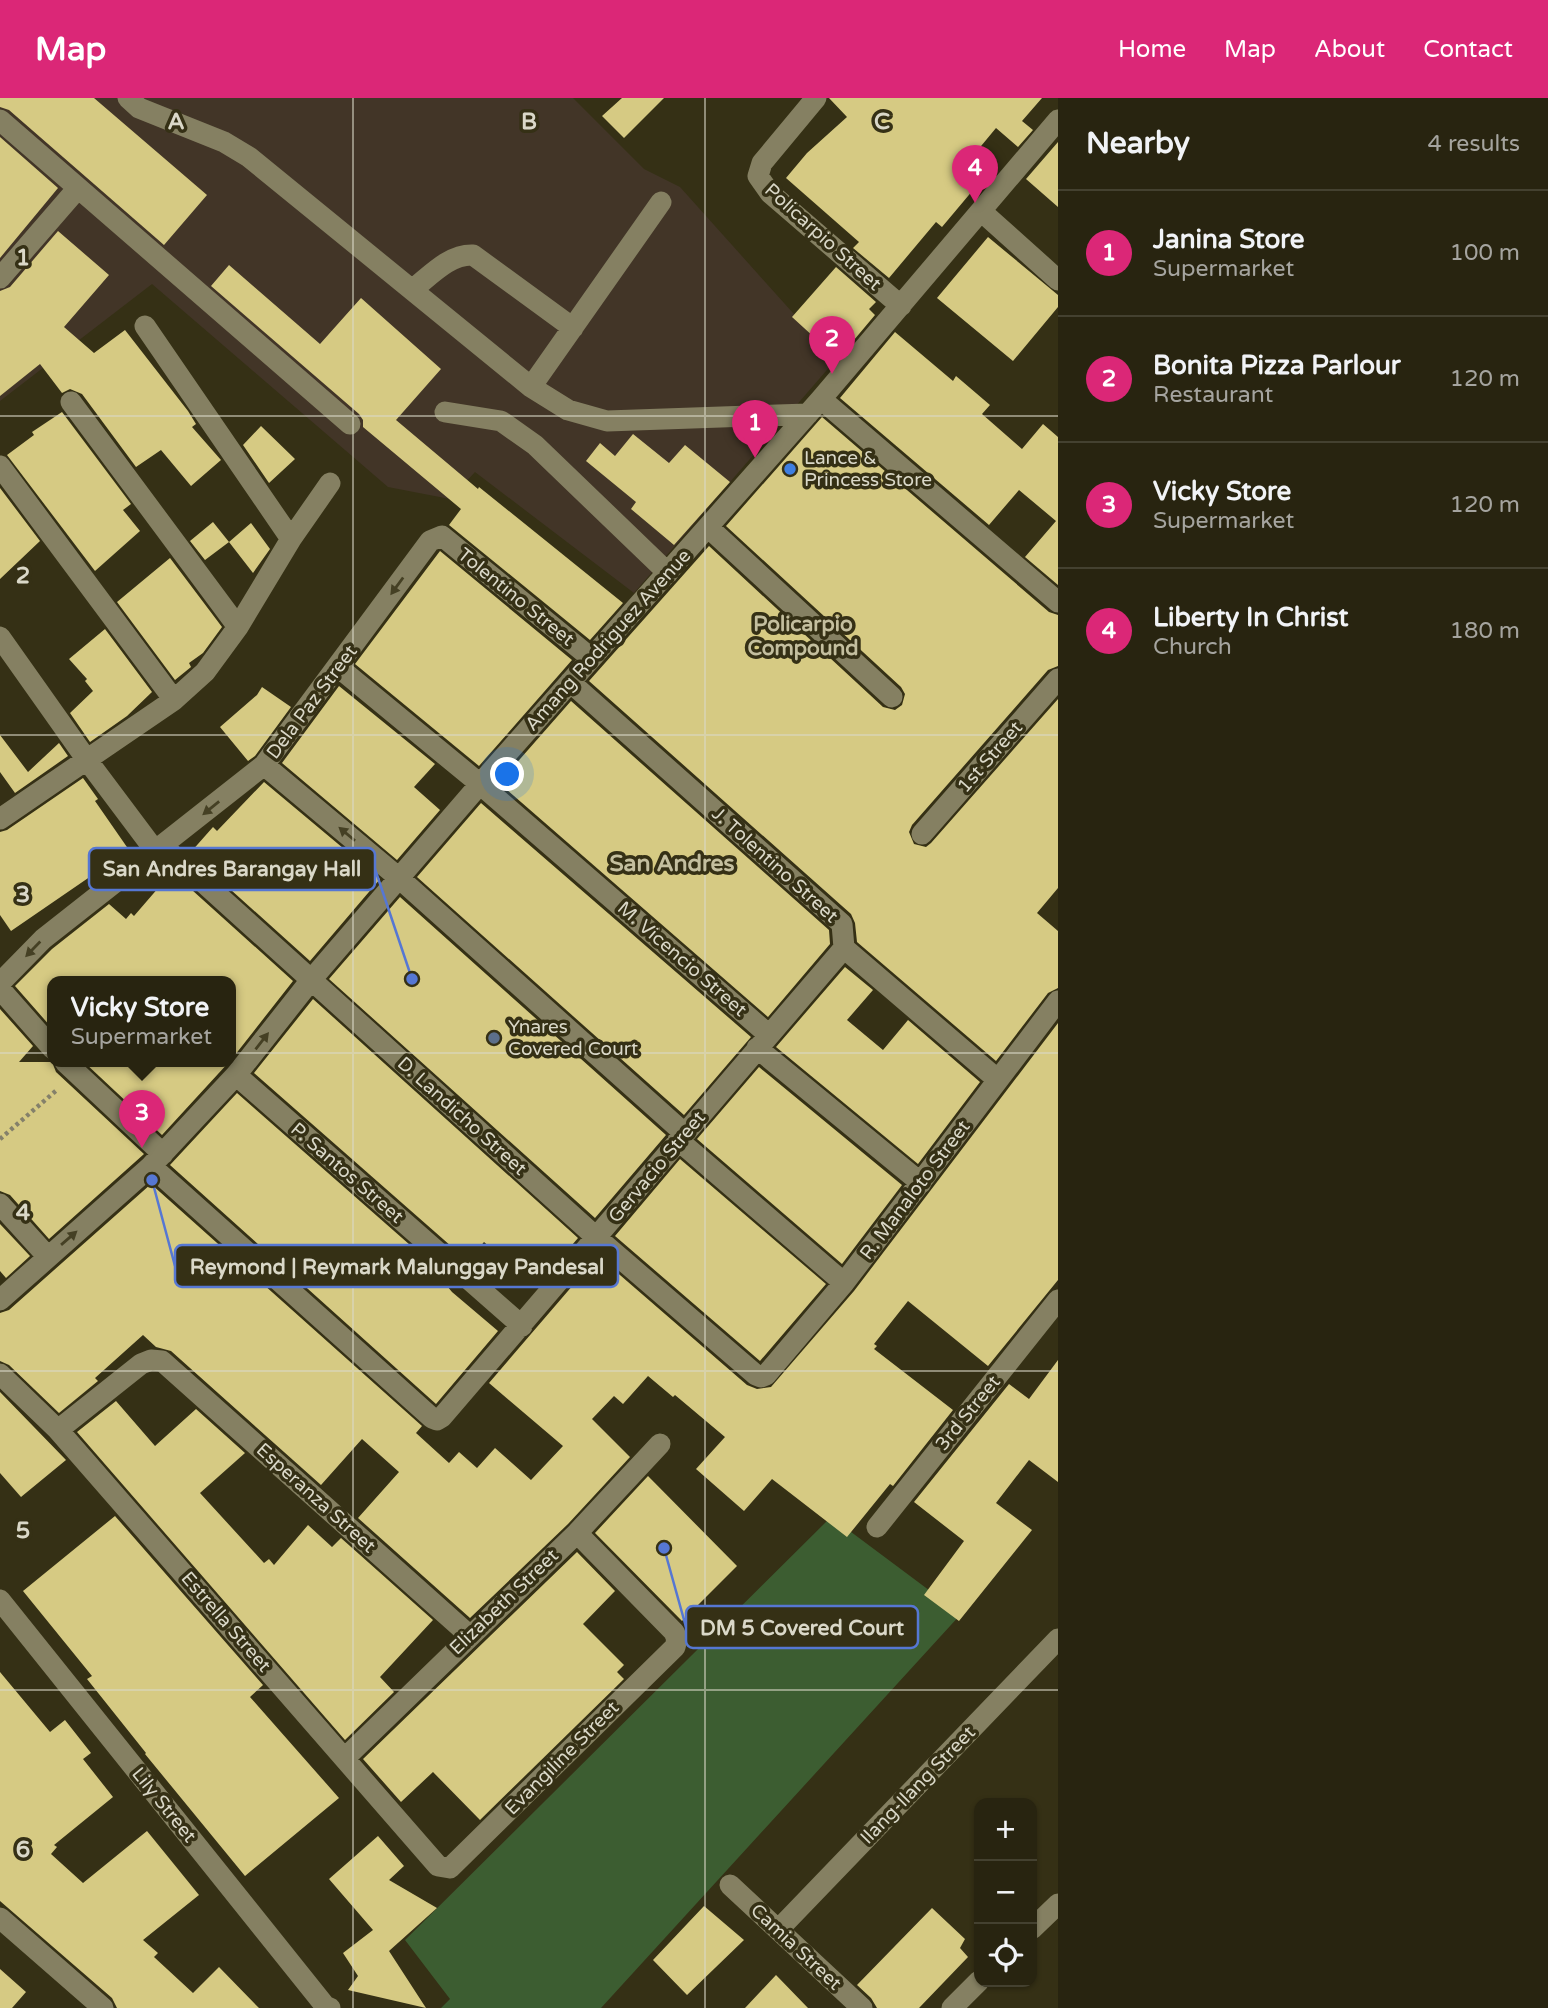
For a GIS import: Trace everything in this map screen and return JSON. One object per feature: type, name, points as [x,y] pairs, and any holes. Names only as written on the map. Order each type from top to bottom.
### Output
[{"type":"street","points":[[128,98],[139,108],[224,142],[249,157],[531,387],[568,411],[607,421],[814,406],[1058,602]]},
{"type":"street","name":"Policarpio Street","points":[[816,98],[762,163],[758,176],[770,193],[901,306]]},
{"type":"street","points":[[0,120],[350,424]]},
{"type":"street","name":"Amang Rodriguez Avenue","points":[[0,1300],[157,1160],[236,1075],[311,980],[480,784],[709,528],[1058,120]]},
{"type":"street","points":[[0,278],[78,188]]},
{"type":"street","points":[[531,387],[661,202]]},
{"type":"street","points":[[981,211],[1058,279]]},
{"type":"street","points":[[412,290],[452,258],[474,255],[573,328]]},
{"type":"street","points":[[145,326],[291,539]]},
{"type":"street","points":[[71,402],[238,627]]},
{"type":"street","points":[[445,412],[501,421],[535,445],[668,573]]},
{"type":"street","points":[[0,467],[174,700]]},
{"type":"street","points":[[4,809],[87,760],[174,700],[205,672],[238,627],[291,539],[330,482]]},
{"type":"street","points":[[709,528],[892,697]]},
{"type":"street","name":"Tolentino Street","points":[[442,536],[591,658]]},
{"type":"street","name":"Dela Paz Street","points":[[0,984],[43,939],[264,765],[430,541],[442,536]]},
{"type":"street","name":"D. Landicho Street","points":[[0,636],[87,760],[160,849],[311,980],[597,1238],[756,1376],[766,1375]]},
{"type":"street","name":"M. Vicencio Street","points":[[338,667],[480,784],[921,1183]]},
{"type":"street","name":"1st Street","points":[[922,834],[1058,679]]},
{"type":"street","name":"J. Tolentino Street","points":[[570,682],[842,924],[844,948],[998,1080]]},
{"type":"street","points":[[264,765],[399,878],[844,1283]]},
{"type":"street","name":"Gervacio Street","points":[[157,1160],[437,1420],[522,1326],[844,948]]},
{"type":"street","points":[[0,989],[47,1042]]},
{"type":"street","name":"R. Manaloto Street","points":[[766,1375],[844,1283],[1058,1000]]},
{"type":"street","points":[[70,1068],[157,1160]]},
{"type":"street","name":"P. Santos Street","points":[[236,1075],[522,1326]]},
{"type":"street","points":[[0,1204],[48,1257]]},
{"type":"street","name":"3rd Street","points":[[877,1527],[1058,1300]]},
{"type":"street","name":"Esperanza Street","points":[[58,1430],[141,1364],[151,1360],[162,1361],[469,1636]]},
{"type":"street","name":"Estrella Street","points":[[0,1374],[58,1430],[438,1866],[450,1868]]},
{"type":"street","name":"Elizabeth Street","points":[[345,1758],[577,1533],[660,1444]]},
{"type":"street","name":"Evangiline Street","points":[[450,1868],[675,1647],[677,1639],[674,1632],[577,1533]]},
{"type":"street","name":"Lily Street","points":[[0,1600],[327,2008]]},
{"type":"street","name":"Ilang-Ilang Street","points":[[778,1930],[1058,1639]]},
{"type":"street","name":"Camia Street","points":[[730,1885],[862,2008]]},
{"type":"street","points":[[1037,1925],[1058,1904]]},
{"type":"street","points":[[0,1918],[103,2008]]},
{"type":"street","points":[[952,2008],[974,1986]]},
{"type":"path","points":[[0,1139],[70,1068]]},
{"type":"shaded area","points":[[0,98],[573,98],[644,169],[680,187],[793,313],[839,356],[634,593],[475,472],[450,499],[388,487],[152,284],[0,401]]},
{"type":"green space","points":[[831,1517],[961,1614],[601,2008],[441,2008],[450,1999],[405,1940]]},
{"type":"building","points":[[0,98],[94,98],[207,195],[164,245],[9,110],[0,107]]},
{"type":"building","points":[[622,98],[664,98],[624,138],[602,116]]},
{"type":"building","points":[[829,98],[1042,98],[1022,121],[1033,130],[1018,147],[996,128],[967,163],[984,177],[942,227],[936,222],[889,278],[853,248],[859,242],[786,178],[807,153],[847,117]]},
{"type":"building","points":[[0,137],[58,188],[0,258]]},
{"type":"building","points":[[1058,142],[1058,207],[1026,179]]},
{"type":"building","points":[[58,231],[109,275],[64,327],[94,353],[125,330],[188,411],[196,424],[192,427],[221,460],[191,486],[161,450],[136,467],[82,394],[70,389],[62,393],[40,364],[0,396],[0,291],[10,287]]},
{"type":"building","points":[[988,237],[1058,295],[1058,307],[1013,361],[937,298]]},
{"type":"building","points":[[229,265],[320,344],[361,298],[441,369],[396,420],[478,489],[479,487],[623,603],[590,640],[449,525],[461,509],[363,427],[359,414],[211,286]]},
{"type":"building","points":[[836,267],[876,302],[869,309],[875,315],[838,359],[792,317]]},
{"type":"building","points":[[895,332],[953,381],[956,376],[990,405],[982,414],[1022,449],[1043,424],[1058,437],[1058,585],[1025,557],[1056,521],[1019,490],[989,525],[840,398]]},
{"type":"building","points":[[62,412],[131,504],[123,510],[140,531],[95,571],[7,455],[34,435],[32,432]]},
{"type":"building","points":[[822,417],[1049,612],[1058,615],[1058,666],[1048,670],[912,825],[909,832],[914,844],[926,847],[931,843],[1058,699],[1058,888],[1037,913],[1058,931],[1058,988],[1048,993],[996,1061],[857,942],[851,914],[589,681],[709,546],[883,707],[895,710],[902,705],[905,694],[901,687],[726,526]]},
{"type":"building","points":[[261,426],[295,459],[269,483],[243,445]]},
{"type":"building","points":[[633,434],[669,463],[685,445],[730,482],[674,545],[631,509],[636,502],[586,461],[600,443],[615,456]]},
{"type":"building","points":[[0,488],[40,541],[0,579]]},
{"type":"building","points":[[213,522],[229,542],[205,560],[190,541]]},
{"type":"building","points":[[251,523],[270,549],[253,573],[229,542]]},
{"type":"building","points":[[440,551],[572,660],[479,766],[355,664]]},
{"type":"building","points":[[170,558],[222,627],[203,653],[189,663],[191,667],[175,680],[117,602]]},
{"type":"building","points":[[105,629],[152,692],[127,716],[90,742],[70,713],[93,691],[85,681],[87,679],[69,659]]},
{"type":"building","points":[[339,686],[435,764],[414,787],[440,810],[397,860],[282,763]]},
{"type":"building","points":[[262,687],[291,707],[255,756],[248,761],[220,727],[257,695]]},
{"type":"building","points":[[571,701],[829,930],[830,944],[768,1017],[499,783]]},
{"type":"building","points":[[0,735],[28,772],[59,743],[68,756],[15,793],[0,772]]},
{"type":"building","points":[[83,778],[98,799],[95,801],[129,850],[11,931],[0,915],[0,832],[7,830]]},
{"type":"building","points":[[264,782],[380,879],[310,961],[190,853],[213,827],[217,831]]},
{"type":"building","points":[[481,803],[751,1037],[684,1115],[417,877]]},
{"type":"building","points":[[172,872],[293,981],[236,1054],[236,976],[47,976],[47,1022],[15,986],[52,949],[109,904],[126,919],[131,913],[134,916]]},
{"type":"building","points":[[400,897],[666,1135],[595,1218],[329,979]]},
{"type":"building","points":[[845,967],[873,990],[847,1020],[883,1050],[908,1020],[980,1082],[918,1164],[776,1047]]},
{"type":"building","points":[[313,999],[578,1238],[536,1287],[484,1242],[468,1261],[254,1073]]},
{"type":"building","points":[[0,1009],[33,1046],[19,1062],[47,1062],[47,1067],[54,1067],[56,1072],[144,1154],[49,1239],[10,1195],[0,1191]]},
{"type":"building","points":[[1058,1023],[1058,1280],[988,1366],[908,1301],[874,1344],[877,1346],[874,1349],[953,1410],[893,1486],[890,1484],[847,1537],[772,1479],[744,1511],[696,1469],[725,1437],[648,1376],[623,1404],[614,1396],[592,1419],[630,1457],[568,1524],[470,1618],[358,1518],[399,1472],[362,1439],[321,1485],[171,1351],[156,1347],[143,1335],[95,1378],[98,1381],[59,1413],[9,1365],[0,1361],[0,1313],[9,1310],[151,1184],[422,1426],[416,1433],[449,1463],[459,1452],[477,1468],[495,1448],[531,1480],[563,1446],[489,1383],[598,1256],[747,1385],[757,1389],[771,1387],[854,1291]]},
{"type":"building","points":[[89,1067],[224,1067],[162,1135]]},
{"type":"building","points":[[759,1067],[902,1185],[842,1264],[697,1139]]},
{"type":"building","points":[[237,1093],[451,1281],[447,1286],[452,1292],[498,1331],[436,1404],[170,1165]]},
{"type":"building","points":[[680,1159],[826,1284],[760,1361],[615,1236]]},
{"type":"building","points":[[0,1224],[30,1256],[6,1278],[0,1271]]},
{"type":"building","points":[[1058,1360],[1058,1482],[1029,1460],[996,1503],[1032,1530],[959,1621],[924,1595],[964,1541],[914,1502],[1009,1384],[1029,1399]]},
{"type":"building","points":[[0,1392],[66,1460],[21,1497],[0,1473]]},
{"type":"building","points":[[116,1401],[155,1446],[196,1409],[245,1453],[200,1493],[264,1563],[269,1559],[274,1565],[308,1525],[332,1547],[341,1538],[433,1620],[380,1677],[394,1692],[345,1740],[77,1432]]},
{"type":"building","points":[[648,1476],[737,1566],[682,1621],[595,1533]]},
{"type":"building","points":[[115,1516],[263,1685],[250,1697],[339,1798],[245,1876],[145,1754],[87,1679],[92,1676],[23,1591]]},
{"type":"building","points":[[577,1552],[615,1591],[583,1624],[624,1665],[617,1672],[624,1679],[480,1820],[433,1772],[401,1802],[363,1759]]},
{"type":"building","points":[[0,1672],[50,1732],[65,1720],[91,1753],[83,1759],[113,1797],[54,1845],[57,1847],[51,1854],[83,1883],[147,1831],[199,1895],[143,1940],[158,1953],[154,1957],[193,1993],[219,1967],[259,2008],[117,2008],[112,1998],[0,1901]]},
{"type":"building","points":[[378,1836],[404,1866],[389,1880],[437,1908],[389,1951],[426,2008],[348,1990],[358,1976],[343,1953],[373,1930],[329,1879]]},
{"type":"building","points":[[704,1906],[744,1940],[687,1995],[653,1960]]},
{"type":"building","points":[[932,1908],[965,1939],[960,1948],[968,1957],[919,2008],[877,2008],[857,1985]]},
{"type":"building","points":[[0,1969],[26,1992],[12,2008],[0,2008]]},
{"type":"building","points":[[776,1975],[808,2008],[745,2008]]},
{"type":"place","name":"Liberty In Christ","points":[[975,203]]},
{"type":"place","name":"Bonita Pizza Parlour","points":[[832,374]]},
{"type":"place","name":"Janina Store","points":[[755,458]]},
{"type":"place","name":"Lance & Princess Store","points":[[790,469]]},
{"type":"place","name":"San Andres Barangay Hall","points":[[412,979]]},
{"type":"place","name":"Ynares Covered Court","points":[[494,1038]]},
{"type":"place","name":"Vicky Store","points":[[142,1148]]},
{"type":"place","name":"Reymond | Reymark Malunggay Pandesal","points":[[152,1180]]},
{"type":"place","name":"DM 5 Covered Court","points":[[664,1548]]},
{"type":"district","name":"Policarpio Compound","points":[[803,636]]},
{"type":"district","name":"San Andres","points":[[672,864]]}]
